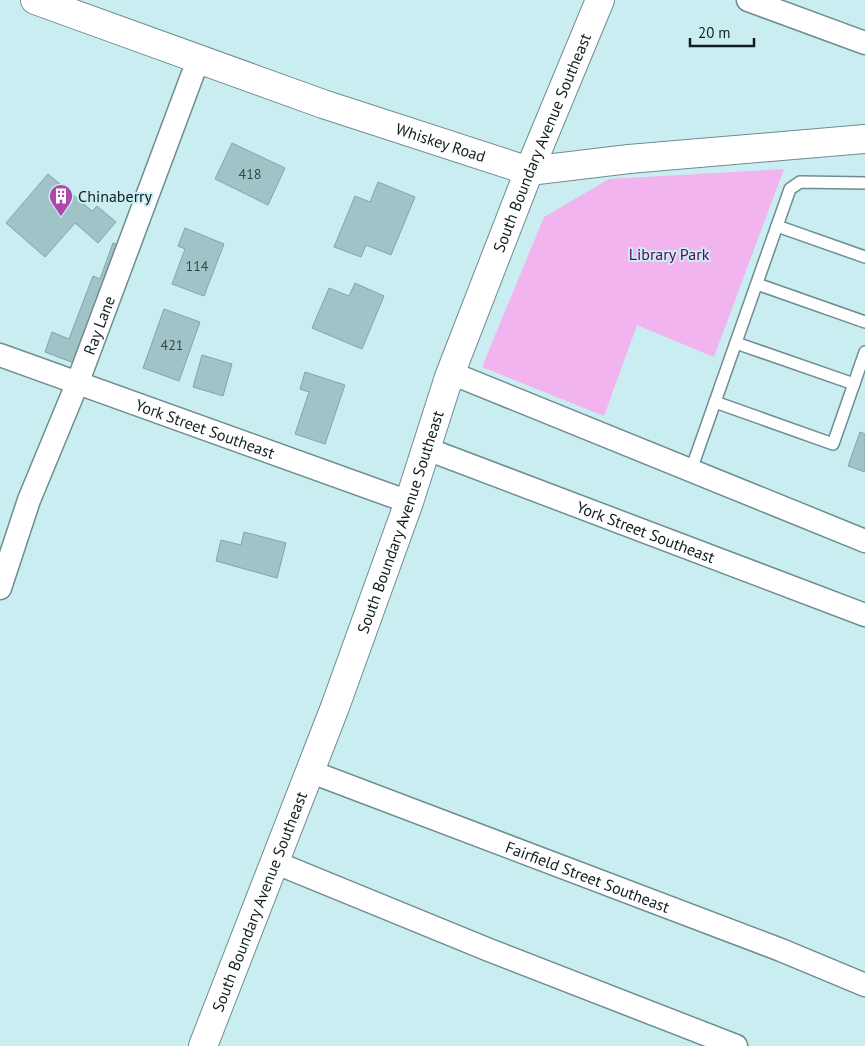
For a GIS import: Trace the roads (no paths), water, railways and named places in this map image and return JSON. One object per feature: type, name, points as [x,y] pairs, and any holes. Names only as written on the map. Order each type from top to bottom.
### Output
[{"type":"street","name":"Whiskey Road","points":[[35,0],[323,104],[528,171],[629,159],[865,138]]},
{"type":"street","name":"South Boundary Avenue Southeast","points":[[203,1046],[309,771],[409,502],[451,373],[528,171],[600,0]]},
{"type":"street","points":[[748,0],[865,43]]},
{"type":"street","name":"Ray Lane","points":[[0,588],[29,500],[77,384],[198,60]]},
{"type":"street","name":"York Street Southeast","points":[[0,356],[409,502]]},
{"type":"street","points":[[451,373],[865,541]]},
{"type":"street","name":"York Street Southeast","points":[[428,448],[865,615]]},
{"type":"street","name":"Fairfield Street Southeast","points":[[309,771],[781,950],[865,985]]},
{"type":"street","points":[[274,862],[489,950],[599,991],[736,1046]]},
{"type":"lane","points":[[691,470],[790,189],[800,182],[865,183]]},
{"type":"lane","points":[[777,226],[865,258]]},
{"type":"lane","points":[[757,284],[865,322]]},
{"type":"lane","points":[[736,343],[854,384]]},
{"type":"lane","points":[[715,402],[833,444],[865,352]]},
{"type":"place","name":"Chinaberry","points":[[61,217]]},
{"type":"park label","name":"Library Park","points":[[669,254]]}]
